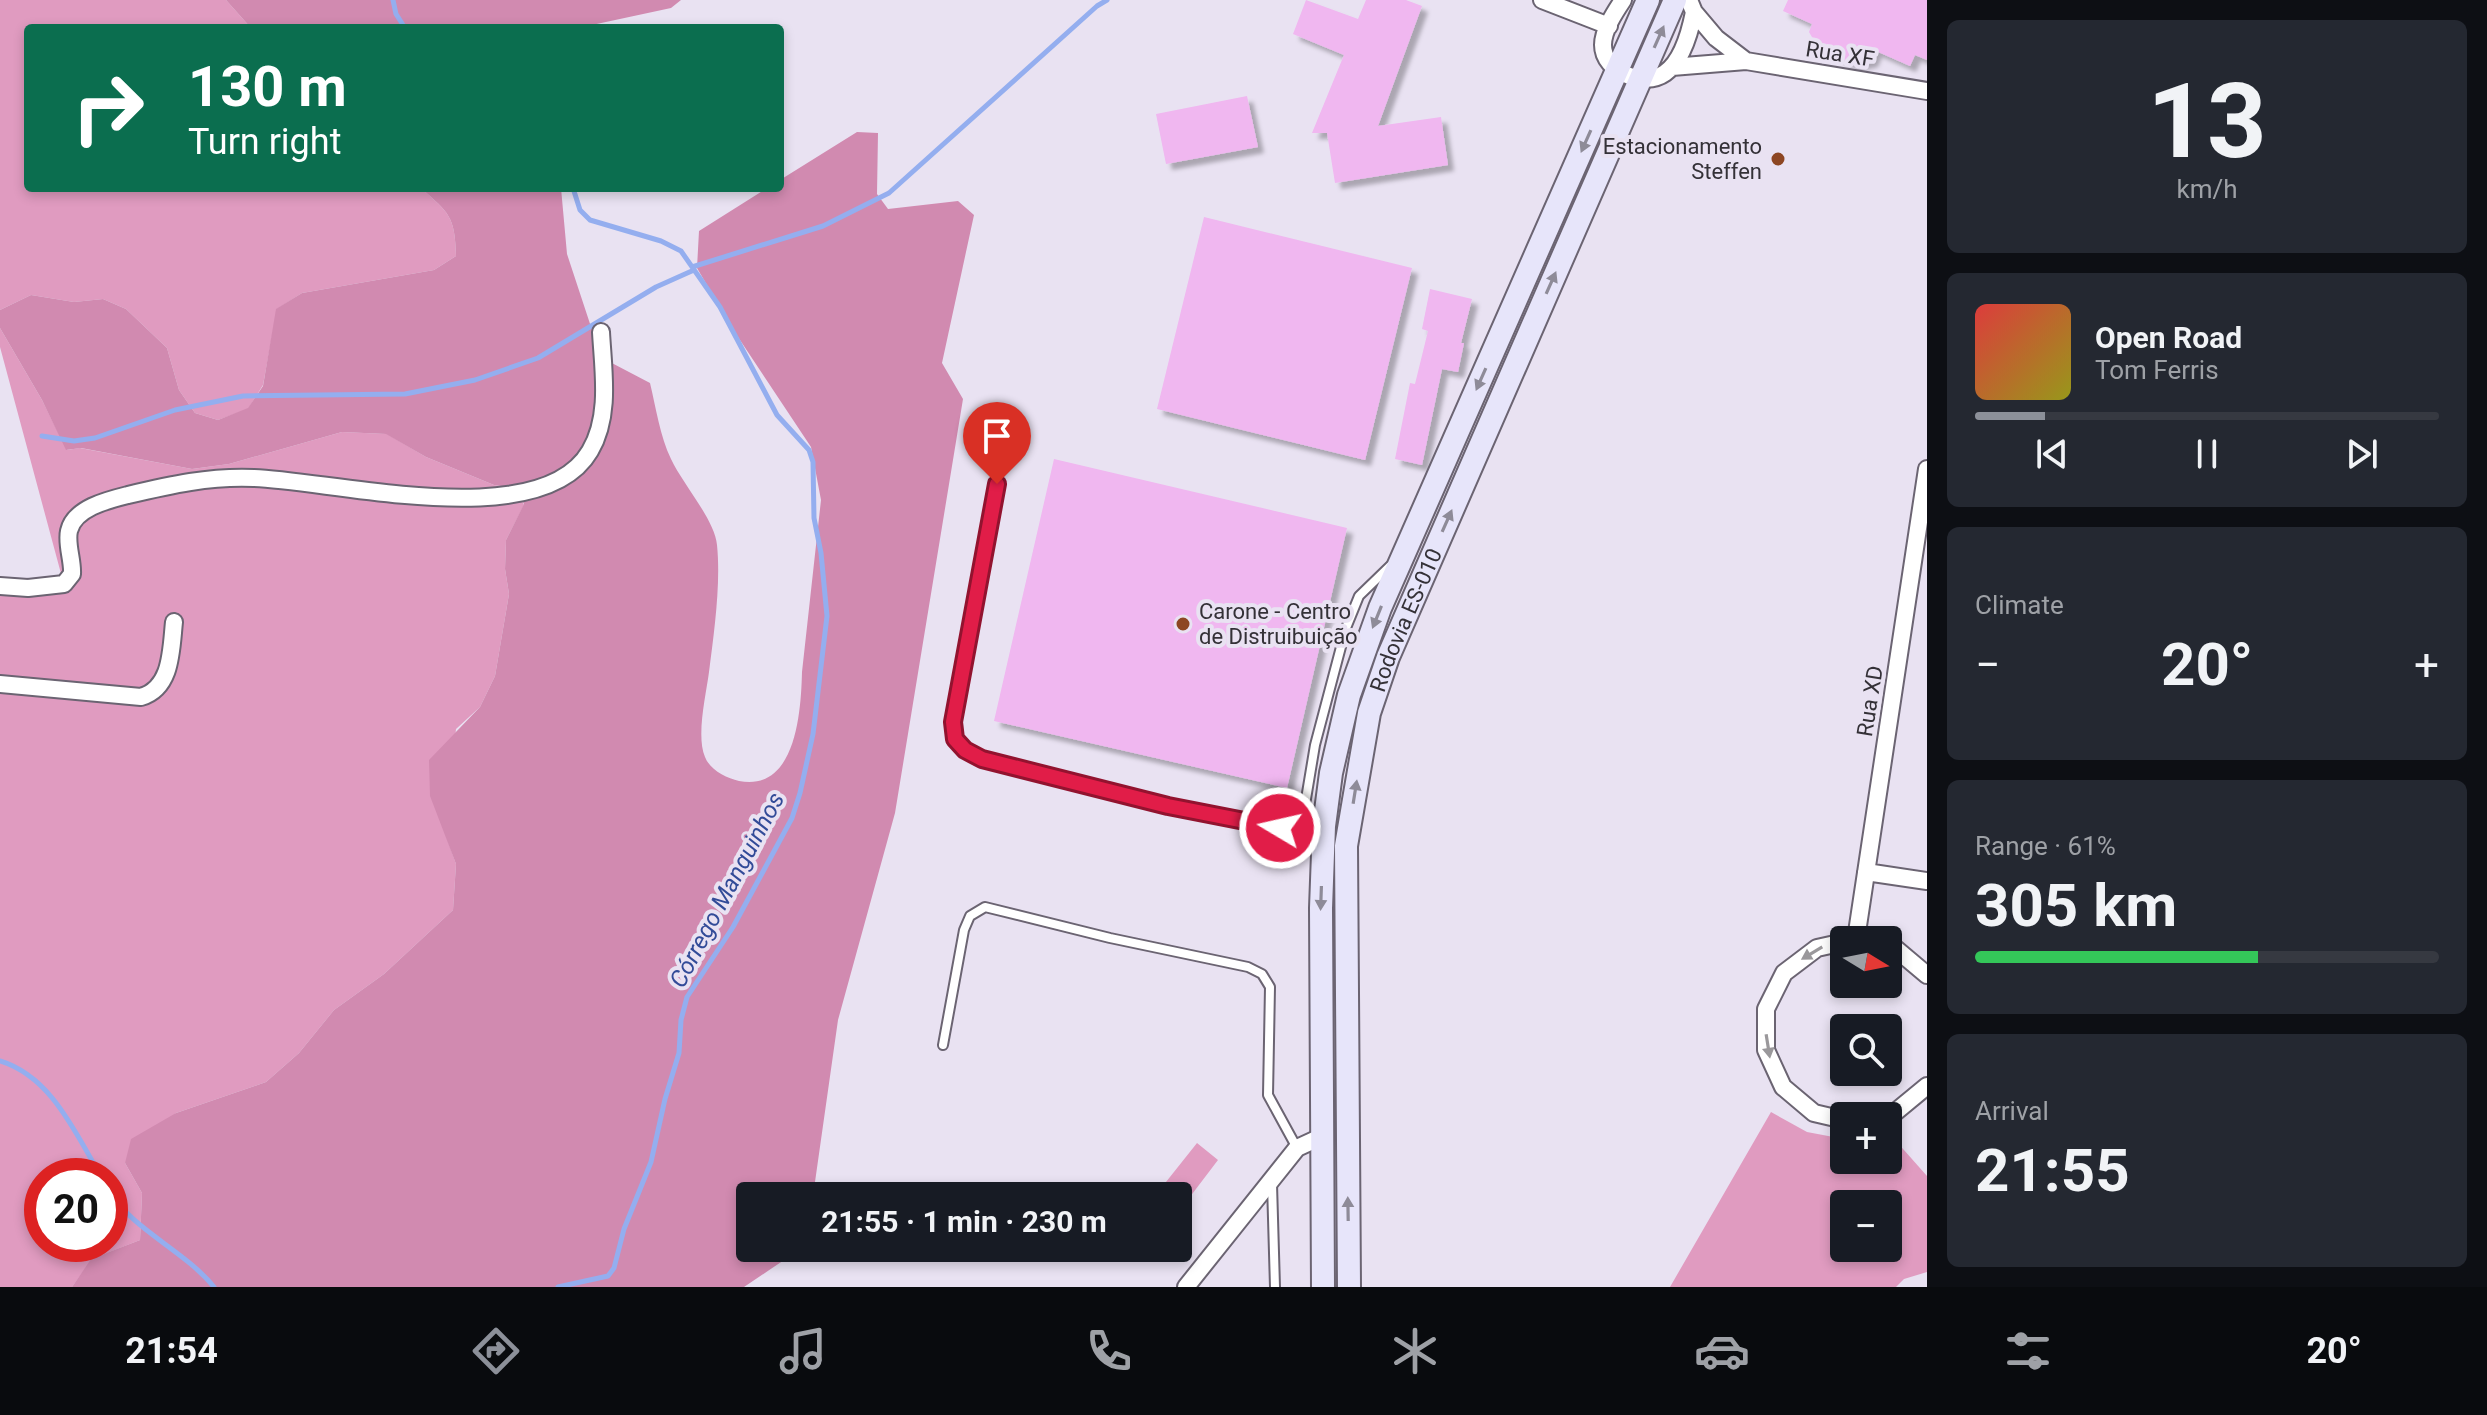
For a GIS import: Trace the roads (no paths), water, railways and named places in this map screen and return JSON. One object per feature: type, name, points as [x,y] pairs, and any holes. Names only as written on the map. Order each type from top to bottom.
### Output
[{"type":"main road","name":"Rodovia ES-010","points":[[1323,1287],[1321,908],[1324,826],[1331,773],[1349,695],[1375,620],[1648,0]]},
{"type":"main road","name":"Rodovia ES-010","points":[[1349,1287],[1346,846],[1369,713],[1388,657],[1640,79],[1686,4]]},
{"type":"street","points":[[1542,0],[1609,26]]},
{"type":"street","points":[[1623,0],[1609,26],[1603,47],[1605,57],[1617,70],[1640,79]]},
{"type":"street","points":[[1672,67],[1677,60],[1686,4]]},
{"type":"street","name":"Rua XF","points":[[1686,4],[1716,38],[1746,61]]},
{"type":"street","name":"Rua XF","points":[[1640,79],[1658,77],[1672,67],[1746,61],[1927,91]]},
{"type":"street","points":[[0,586],[28,588],[64,584],[72,574],[68,532],[79,514],[118,497],[197,479],[256,478],[456,499],[501,496],[553,485],[580,464],[595,441],[605,397],[601,332]]},
{"type":"street","name":"Rua XD","points":[[1858,926],[1927,469]]},
{"type":"street","points":[[0,684],[141,697],[152,694],[162,682],[171,658],[174,622]]},
{"type":"street","points":[[1866,872],[1927,881]]},
{"type":"street","points":[[1830,945],[1817,948],[1784,973],[1766,1009],[1766,1050],[1783,1087],[1814,1113],[1830,1117]]},
{"type":"street","points":[[1902,954],[1927,975]]},
{"type":"street","points":[[1902,1107],[1927,1086]]},
{"type":"street","points":[[1186,1287],[1297,1148],[1323,1136]]},
{"type":"lane","points":[[997,484],[953,722],[955,739],[965,750],[982,759],[1168,806],[1274,828],[1302,823],[1324,826]]},
{"type":"lane","points":[[1302,823],[1318,731],[1355,602],[1405,552]]},
{"type":"lane","points":[[943,1045],[964,930],[970,916],[985,907],[1110,938],[1248,967],[1262,974],[1270,987],[1268,1095],[1297,1148]]},
{"type":"lane","points":[[1272,1180],[1275,1287]]},
{"type":"waterway","name":"Córrego Manguinhos","points":[[393,0],[402,24]]},
{"type":"waterway","points":[[692,267],[823,226],[889,193],[1107,0]]},
{"type":"waterway","name":"Córrego Manguinhos","points":[[558,1287],[608,1276],[614,1268],[624,1229],[651,1162],[679,1053],[681,1020],[687,997],[733,927],[792,818],[813,734],[827,616],[814,518],[813,462],[809,450],[777,415],[720,307],[681,251],[661,241],[590,220],[580,210],[574,192]]},
{"type":"waterway","points":[[42,436],[74,441],[95,438],[175,410],[243,396],[405,394],[475,380],[538,358],[656,287],[694,270]]},
{"type":"waterway","points":[[0,1061],[18,1069],[48,1093],[90,1158]]},
{"type":"waterway","points":[[128,1214],[189,1262],[214,1287]]},
{"type":"place","name":"Estacionamento Steffen","points":[[1778,159]]},
{"type":"place","name":"Carone - Centro de Distruibuição","points":[[1183,624]]}]
